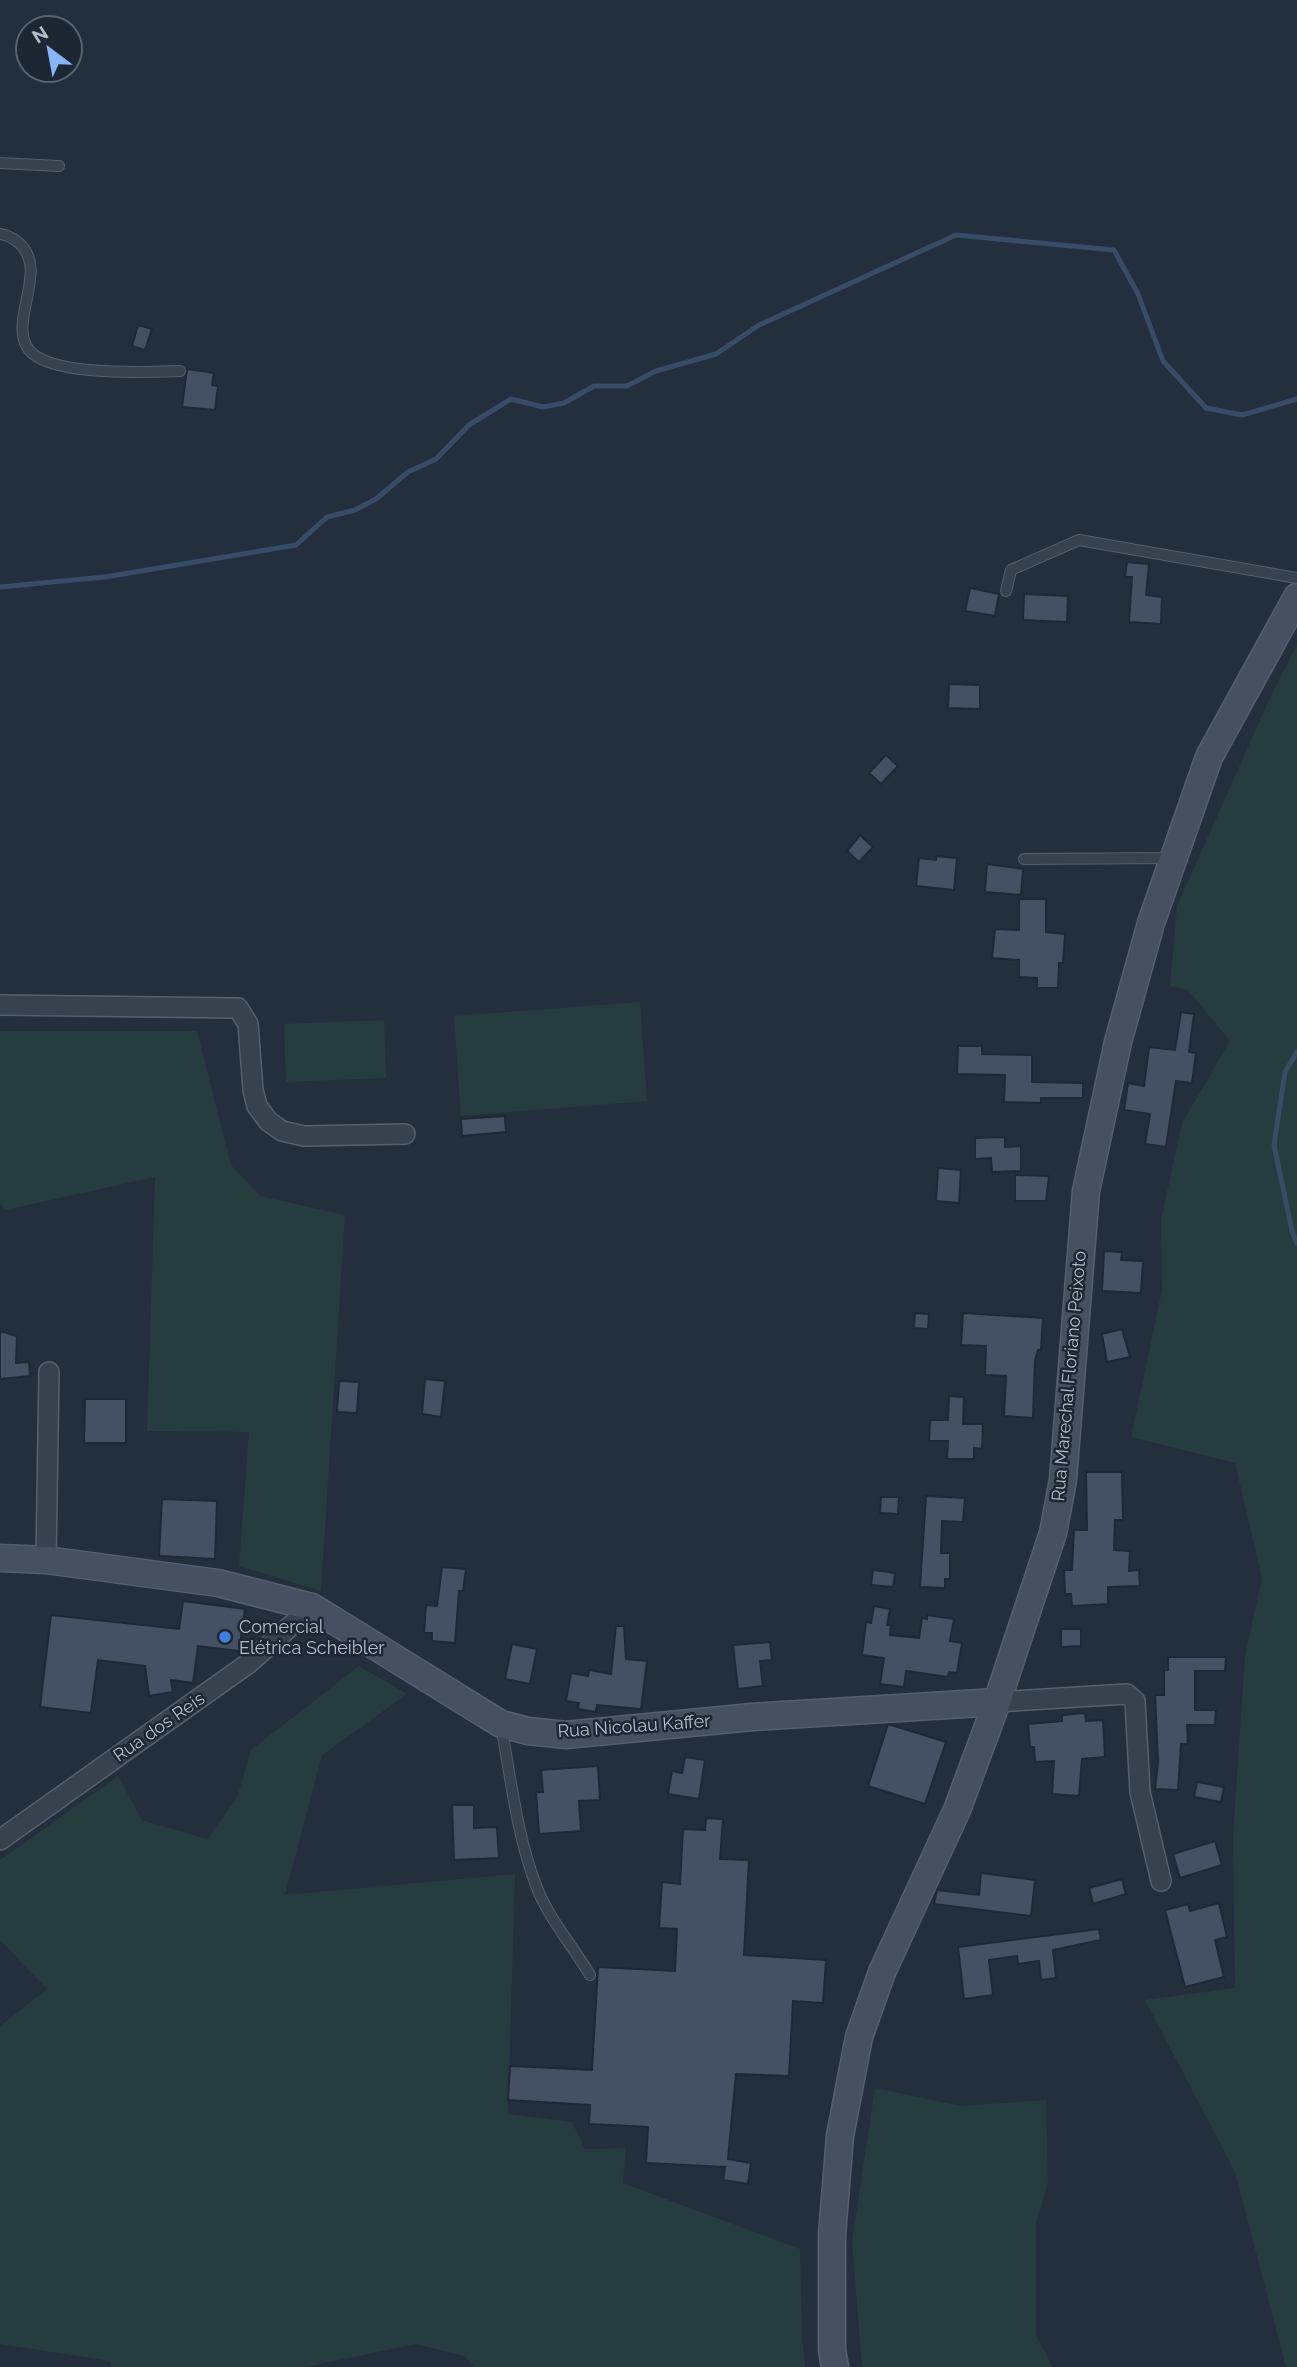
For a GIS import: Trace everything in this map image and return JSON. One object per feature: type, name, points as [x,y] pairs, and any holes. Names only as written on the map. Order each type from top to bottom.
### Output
[{"type":"main road","name":"Rua Marechal Floriano Peixoto","points":[[835,2367],[832,2350],[832,2235],[840,2136],[859,2037],[882,1972],[957,1810],[997,1703],[1053,1533],[1062,1480],[1086,1191],[1118,1042],[1151,923],[1209,757],[1297,597]]},
{"type":"main road","name":"Rua Nicolau Kaffer","points":[[0,1558],[46,1560],[218,1583],[312,1607],[501,1724],[528,1731],[566,1735],[752,1717],[997,1703]]},
{"type":"street","points":[[0,1005],[238,1008],[248,1024],[253,1090],[257,1106],[268,1121],[282,1131],[304,1136],[405,1134]]},
{"type":"street","points":[[46,1560],[49,1372]]},
{"type":"street","name":"Rua dos Reis","points":[[0,1840],[249,1663],[312,1607]]},
{"type":"street","name":"Rua Nicolau Kaffer","points":[[997,1703],[1126,1693],[1135,1701],[1140,1792],[1161,1881]]},
{"type":"lane","points":[[0,163],[59,166]]},
{"type":"lane","points":[[0,234],[18,242],[30,261],[30,282],[22,331],[29,349],[45,361],[107,372],[180,371]]},
{"type":"lane","points":[[1006,591],[1011,570],[1079,540],[1297,578]]},
{"type":"lane","points":[[1024,859],[1172,858]]},
{"type":"lane","points":[[501,1724],[520,1829],[537,1887],[555,1921],[590,1975]]},
{"type":"green space","points":[[1297,645],[1297,2367],[1286,2367],[1235,2172],[1145,2000],[1235,1988],[1233,1835],[1245,1656],[1262,1578],[1235,1463],[1131,1437],[1162,1290],[1161,1220],[1182,1123],[1230,1041],[1188,990],[1170,986],[1177,906],[1274,689]]},
{"type":"green space","points":[[640,1002],[647,1101],[461,1116],[454,1016]]},
{"type":"green space","points":[[384,1020],[386,1078],[286,1082],[284,1024]]},
{"type":"green space","points":[[0,1031],[197,1031],[231,1165],[260,1196],[345,1215],[321,1591],[239,1566],[249,1432],[147,1431],[155,1177],[5,1210],[0,1203]]},
{"type":"green space","points":[[359,1666],[407,1694],[322,1755],[285,1895],[515,1874],[508,2114],[572,2122],[585,2149],[626,2148],[623,2183],[800,2249],[805,2367],[473,2367],[465,2356],[416,2344],[305,2367],[112,2367],[110,2361],[0,2344],[0,2026],[47,1989],[0,1940],[0,1860],[118,1776],[142,1820],[207,1839],[237,1798],[251,1750]]},
{"type":"green space","points":[[875,2088],[960,2106],[1046,2100],[1048,2183],[1036,2223],[1036,2335],[1053,2367],[862,2367],[852,2242]]},
{"type":"building","points":[[138,325],[152,329],[145,350],[132,346]]},
{"type":"building","points":[[187,369],[214,373],[212,385],[218,386],[215,410],[182,407]]},
{"type":"building","points":[[1127,562],[1149,564],[1146,595],[1162,597],[1161,624],[1129,622],[1132,577],[1125,577]]},
{"type":"building","points":[[970,588],[999,594],[995,616],[965,611]]},
{"type":"building","points":[[1024,594],[1068,596],[1067,622],[1023,620]]},
{"type":"building","points":[[949,684],[980,685],[980,709],[948,708]]},
{"type":"building","points":[[886,755],[898,766],[881,784],[869,773]]},
{"type":"building","points":[[860,835],[873,847],[859,862],[847,851]]},
{"type":"building","points":[[936,856],[957,858],[954,890],[916,886],[919,858],[936,860]]},
{"type":"building","points":[[987,864],[1023,869],[1021,895],[985,892]]},
{"type":"building","points":[[1019,899],[1046,899],[1046,932],[1065,934],[1063,963],[1059,963],[1058,988],[1037,988],[1037,978],[1019,977],[1019,960],[992,958],[995,929],[1019,930]]},
{"type":"building","points":[[1181,1012],[1194,1014],[1189,1052],[1196,1053],[1192,1083],[1176,1081],[1166,1147],[1145,1144],[1150,1114],[1124,1110],[1128,1083],[1144,1086],[1149,1047],[1175,1050]]},
{"type":"building","points":[[958,1046],[982,1046],[982,1054],[1032,1055],[1032,1082],[1083,1083],[1083,1098],[1041,1098],[1041,1103],[1004,1102],[1005,1075],[957,1074]]},
{"type":"building","points":[[505,1116],[506,1132],[462,1136],[461,1119]]},
{"type":"building","points":[[1005,1137],[1005,1147],[1021,1146],[1021,1171],[992,1172],[991,1158],[975,1159],[975,1138]]},
{"type":"building","points":[[938,1168],[961,1170],[959,1203],[936,1201]]},
{"type":"building","points":[[1015,1175],[1049,1176],[1046,1201],[1015,1201]]},
{"type":"building","points":[[1104,1251],[1122,1252],[1121,1260],[1143,1261],[1141,1293],[1102,1291]]},
{"type":"building","points":[[915,1313],[929,1314],[928,1329],[914,1328]]},
{"type":"building","points":[[963,1313],[1043,1318],[1041,1350],[1038,1350],[1035,1361],[1033,1418],[1004,1416],[1006,1376],[985,1375],[986,1346],[961,1345]]},
{"type":"building","points":[[1122,1329],[1130,1357],[1107,1362],[1102,1334]]},
{"type":"building","points":[[0,1331],[17,1336],[16,1363],[29,1362],[30,1376],[0,1379]]},
{"type":"building","points":[[425,1379],[445,1381],[441,1417],[422,1414]]},
{"type":"building","points":[[339,1381],[359,1382],[357,1413],[337,1412]]},
{"type":"building","points":[[949,1396],[964,1397],[963,1424],[983,1424],[982,1449],[974,1448],[974,1459],[947,1459],[948,1441],[929,1441],[930,1420],[948,1420]]},
{"type":"building","points":[[85,1399],[126,1399],[126,1443],[84,1443]]},
{"type":"building","points":[[1086,1472],[1122,1472],[1123,1520],[1115,1520],[1114,1550],[1130,1551],[1129,1571],[1139,1570],[1140,1586],[1108,1587],[1108,1604],[1072,1606],[1071,1594],[1065,1594],[1064,1570],[1072,1570],[1074,1530],[1087,1530]]},
{"type":"building","points":[[926,1496],[965,1498],[963,1522],[942,1521],[941,1553],[950,1553],[950,1579],[945,1579],[945,1588],[920,1587]]},
{"type":"building","points":[[881,1497],[899,1497],[898,1514],[880,1513]]},
{"type":"building","points":[[162,1499],[217,1501],[215,1559],[159,1556]]},
{"type":"building","points":[[442,1567],[466,1569],[463,1591],[459,1591],[455,1643],[432,1641],[432,1633],[424,1633],[426,1605],[437,1606]]},
{"type":"building","points":[[873,1570],[895,1573],[893,1587],[871,1585]]},
{"type":"building","points":[[183,1601],[245,1609],[239,1651],[198,1646],[193,1683],[171,1680],[173,1692],[149,1696],[145,1666],[98,1660],[91,1713],[40,1707],[51,1615],[179,1629]]},
{"type":"building","points":[[874,1606],[890,1609],[887,1625],[891,1625],[890,1635],[919,1638],[922,1618],[927,1619],[927,1615],[954,1619],[950,1641],[962,1643],[957,1673],[949,1672],[948,1677],[906,1671],[904,1687],[880,1684],[884,1658],[862,1655],[866,1622],[871,1623]]},
{"type":"building","points":[[616,1626],[624,1626],[626,1659],[647,1661],[641,1709],[597,1705],[596,1712],[578,1709],[579,1703],[566,1701],[571,1673],[588,1676],[589,1670],[611,1674]]},
{"type":"building","points":[[1061,1629],[1081,1629],[1081,1646],[1061,1647]]},
{"type":"building","points":[[770,1642],[772,1660],[760,1661],[763,1686],[738,1689],[733,1645]]},
{"type":"building","points":[[512,1644],[537,1649],[530,1684],[505,1679]]},
{"type":"building","points":[[1168,1657],[1226,1657],[1225,1671],[1195,1671],[1195,1710],[1216,1710],[1215,1725],[1187,1725],[1188,1744],[1181,1744],[1178,1790],[1155,1789],[1158,1762],[1155,1695],[1164,1695],[1164,1670],[1168,1670]]},
{"type":"building","points":[[1085,1713],[1086,1721],[1103,1720],[1105,1757],[1082,1759],[1079,1796],[1052,1794],[1054,1761],[1035,1762],[1034,1747],[1030,1747],[1028,1724],[1062,1721],[1062,1715]]},
{"type":"building","points":[[888,1724],[946,1742],[925,1804],[868,1786]]},
{"type":"building","points":[[685,1757],[705,1760],[699,1799],[668,1794],[672,1771],[682,1773]]},
{"type":"building","points":[[598,1766],[600,1800],[579,1801],[581,1831],[539,1834],[536,1792],[543,1792],[541,1770]]},
{"type":"building","points":[[1197,1782],[1224,1787],[1221,1802],[1194,1797]]},
{"type":"building","points":[[452,1805],[474,1805],[474,1828],[497,1827],[499,1858],[454,1860]]},
{"type":"building","points":[[706,1818],[723,1819],[720,1859],[749,1860],[744,1955],[826,1960],[823,2003],[793,2001],[789,2076],[736,2074],[728,2159],[751,2163],[748,2184],[723,2180],[725,2167],[646,2163],[648,2127],[589,2124],[590,2105],[508,2100],[510,2066],[592,2070],[598,1967],[675,1971],[677,1929],[659,1928],[662,1882],[680,1884],[683,1829],[705,1830]]},
{"type":"building","points":[[1215,1841],[1222,1865],[1180,1878],[1173,1854]]},
{"type":"building","points":[[981,1873],[1035,1880],[1031,1916],[934,1904],[937,1890],[979,1895]]},
{"type":"building","points":[[1122,1879],[1126,1894],[1093,1904],[1089,1888]]},
{"type":"building","points":[[1219,1903],[1227,1937],[1215,1940],[1224,1977],[1185,1987],[1165,1910],[1188,1904],[1190,1911]]},
{"type":"building","points":[[1099,1929],[1101,1940],[1053,1950],[1056,1978],[1041,1980],[1039,1961],[1018,1964],[1017,1956],[989,1960],[993,1995],[964,1999],[958,1947]]},
{"type":"waterway","points":[[0,587],[105,577],[296,545],[327,517],[355,510],[376,499],[408,472],[436,459],[469,425],[511,399],[543,407],[564,403],[594,386],[627,386],[656,371],[716,354],[759,325],[956,235],[1114,250],[1138,294],[1163,361],[1206,408],[1242,415],[1297,399]]},
{"type":"waterway","points":[[1297,1052],[1285,1072],[1274,1145],[1292,1231],[1297,1243]]},
{"type":"place","name":"Comercial Elétrica Scheibler","points":[[225,1637]]}]
